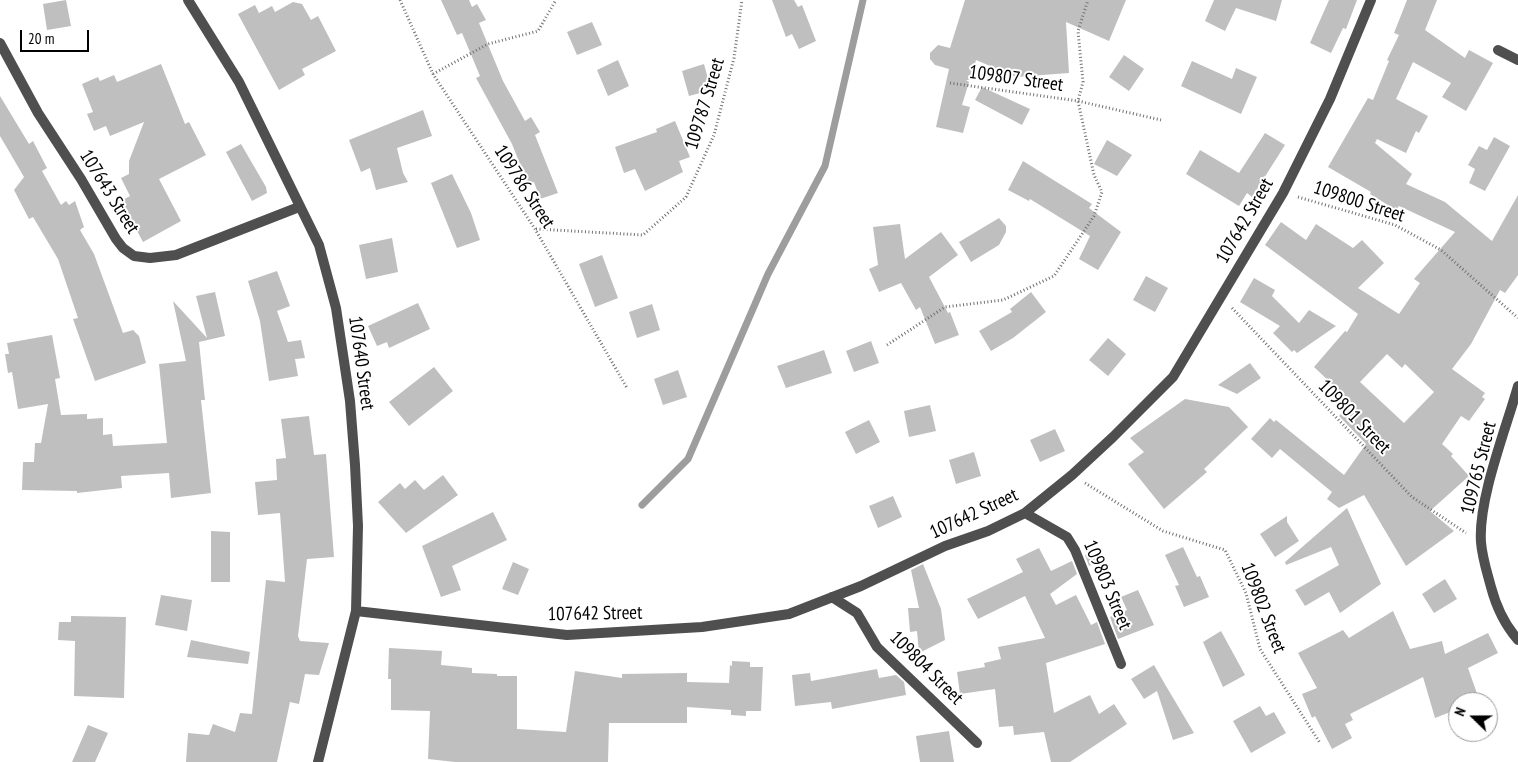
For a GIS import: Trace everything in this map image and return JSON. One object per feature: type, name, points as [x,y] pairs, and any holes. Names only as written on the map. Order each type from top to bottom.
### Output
[{"type":"street","name":"107640 Street","points":[[188,0],[239,82],[319,245],[336,308],[350,401],[358,526],[356,611],[318,762]]},
{"type":"street","name":"107642 Street","points":[[356,611],[567,635],[712,626],[789,614],[861,586],[945,546],[988,531],[1025,512],[1072,475],[1173,377],[1283,193],[1330,99],[1371,0]]},
{"type":"street","name":"107643 Street","points":[[0,43],[38,113],[81,179],[116,238],[123,248],[134,256],[150,258],[176,255],[299,207]]},
{"type":"street","points":[[1498,50],[1518,60]]},
{"type":"street","name":"109765 Street","points":[[1518,386],[1487,493],[1481,540],[1483,560],[1495,601],[1509,630],[1518,640]]},
{"type":"street","name":"109803 Street","points":[[1025,512],[1066,537],[1075,550],[1121,664]]},
{"type":"street","name":"109804 Street","points":[[832,597],[857,613],[876,646],[977,743]]},
{"type":"path","name":"109786 Street","points":[[400,0],[433,74],[535,229],[627,388]]},
{"type":"path","points":[[433,74],[488,44],[538,31],[556,0]]},
{"type":"path","name":"109787 Street","points":[[535,229],[643,235],[686,197],[714,134],[734,58],[742,0]]},
{"type":"path","points":[[887,345],[945,307],[1003,300],[1054,276],[1094,216],[1102,192],[1094,175],[1078,101],[1083,82],[1078,31],[1088,0]]},
{"type":"path","name":"109807 Street","points":[[950,83],[1078,101],[1161,120]]},
{"type":"path","name":"109800 Street","points":[[1283,193],[1395,225],[1441,250],[1518,318]]},
{"type":"path","name":"109801 Street","points":[[1221,297],[1412,497],[1458,529],[1481,540]]},
{"type":"path","name":"109802 Street","points":[[1072,475],[1163,531],[1225,550],[1246,593],[1260,649],[1320,743]]},
{"type":"building","points":[[66,0],[71,26],[47,30],[43,4]]},
{"type":"building","points":[[441,0],[469,0],[472,7],[477,4],[486,20],[479,23],[503,81],[525,121],[531,117],[540,132],[535,135],[558,193],[540,199],[534,182],[528,184],[512,144],[476,78],[480,76],[462,33],[457,35]]},
{"type":"building","points":[[772,0],[794,0],[798,7],[802,5],[816,41],[799,49],[792,34],[786,37]]},
{"type":"building","points":[[965,0],[1126,0],[1109,41],[1066,22],[1069,73],[1016,77],[976,60],[970,80],[966,80],[969,82],[962,105],[970,107],[963,133],[936,127],[949,69],[935,65],[930,59],[930,53],[938,45],[950,48]]},
{"type":"building","points":[[1214,0],[1282,0],[1276,21],[1236,8],[1225,31],[1205,21]]},
{"type":"building","points":[[1329,0],[1357,0],[1346,29],[1343,28],[1331,53],[1310,43]]},
{"type":"building","points":[[1407,0],[1437,0],[1425,30],[1465,58],[1469,50],[1493,63],[1466,111],[1442,97],[1451,83],[1413,62],[1396,99],[1428,116],[1419,133],[1416,131],[1406,153],[1377,139],[1375,143],[1412,174],[1406,184],[1445,202],[1492,241],[1518,195],[1518,275],[1505,293],[1500,290],[1471,344],[1452,369],[1485,393],[1482,397],[1485,399],[1469,421],[1461,416],[1442,444],[1453,454],[1451,456],[1469,476],[1430,511],[1454,531],[1406,566],[1364,495],[1339,508],[1327,499],[1332,492],[1280,449],[1272,458],[1251,439],[1270,418],[1274,422],[1276,420],[1344,475],[1366,444],[1339,416],[1352,403],[1314,367],[1345,331],[1347,332],[1358,314],[1265,245],[1281,222],[1306,240],[1316,224],[1353,248],[1362,240],[1384,263],[1358,288],[1399,314],[1420,283],[1414,279],[1455,232],[1399,206],[1396,210],[1370,194],[1371,192],[1328,167],[1368,98],[1373,100],[1389,61],[1387,60],[1399,35],[1394,33]],"holes":[[[1387,354],[1402,368],[1405,364],[1434,392],[1404,423],[1360,382]]]},
{"type":"building","points":[[293,2],[302,4],[311,20],[318,16],[336,51],[302,69],[305,75],[279,90],[238,14],[255,5],[259,13],[272,6],[275,12]]},
{"type":"building","points":[[592,22],[602,45],[577,55],[567,32]]},
{"type":"building","points":[[1124,55],[1144,69],[1129,91],[1109,77]]},
{"type":"building","points":[[618,60],[629,86],[608,96],[597,70]]},
{"type":"building","points":[[1192,61],[1232,79],[1236,68],[1257,77],[1241,114],[1181,86]]},
{"type":"building","points":[[161,64],[185,124],[189,122],[206,155],[159,179],[181,221],[143,242],[121,201],[130,196],[121,178],[129,174],[129,161],[144,122],[110,136],[106,126],[94,131],[87,114],[93,112],[82,84],[98,77],[100,81],[114,75],[117,82]]},
{"type":"building","points":[[704,64],[711,90],[689,96],[682,71]]},
{"type":"building","points":[[982,87],[1030,109],[1022,125],[975,100]]},
{"type":"building","points":[[0,96],[29,144],[33,141],[47,168],[42,171],[61,205],[66,201],[69,205],[75,201],[84,227],[80,230],[94,254],[123,333],[133,330],[139,336],[146,363],[95,381],[73,319],[78,318],[58,259],[33,217],[29,219],[14,190],[24,177],[0,136]]},
{"type":"building","points":[[423,110],[432,136],[397,148],[403,173],[408,182],[376,190],[370,168],[361,172],[349,140]]},
{"type":"building","points":[[675,121],[690,157],[679,161],[683,172],[645,191],[635,169],[624,173],[615,147],[657,132],[656,129]]},
{"type":"building","points":[[1265,133],[1285,145],[1252,197],[1247,193],[1239,206],[1186,174],[1200,150],[1239,173]]},
{"type":"building","points":[[1494,137],[1510,146],[1485,191],[1469,183],[1475,169],[1468,165],[1479,146],[1487,150]]},
{"type":"building","points":[[1107,140],[1132,155],[1117,176],[1094,164]]},
{"type":"building","points":[[241,144],[266,187],[267,193],[252,201],[226,152]]},
{"type":"building","points":[[1023,161],[1092,204],[1089,208],[1121,232],[1098,270],[1079,259],[1090,236],[1030,199],[1029,201],[1008,190]]},
{"type":"building","points":[[452,174],[471,213],[480,240],[457,248],[431,183]]},
{"type":"building","points":[[999,218],[1006,226],[1006,232],[999,245],[971,262],[959,242]]},
{"type":"building","points":[[900,224],[905,259],[941,232],[958,255],[929,277],[948,313],[950,312],[959,335],[935,344],[920,307],[916,310],[901,283],[879,292],[869,269],[878,265],[873,227]]},
{"type":"building","points":[[392,238],[398,272],[366,279],[359,245]]},
{"type":"building","points":[[602,255],[618,298],[595,307],[579,264]]},
{"type":"building","points":[[277,271],[290,306],[277,311],[288,342],[301,340],[305,358],[295,359],[298,376],[269,381],[260,321],[248,281]]},
{"type":"building","points":[[1146,276],[1168,288],[1155,312],[1133,300]]},
{"type":"building","points":[[1254,278],[1275,290],[1272,296],[1299,323],[1309,310],[1336,326],[1297,353],[1294,350],[1292,352],[1273,333],[1280,326],[1240,302]]},
{"type":"building","points":[[215,292],[225,336],[199,342],[205,400],[201,400],[211,493],[171,498],[169,473],[121,476],[122,488],[77,493],[77,491],[22,490],[23,462],[34,462],[35,443],[41,443],[48,404],[18,409],[12,372],[8,373],[5,354],[9,354],[7,343],[52,335],[60,378],[55,379],[61,415],[87,414],[87,419],[103,418],[103,435],[112,434],[113,446],[167,443],[159,364],[186,361],[173,301],[207,338],[196,296]]},
{"type":"building","points":[[1031,292],[1046,312],[1013,338],[991,351],[979,331],[1012,312],[1010,309]]},
{"type":"building","points":[[418,303],[430,329],[389,348],[387,342],[377,346],[368,326]]},
{"type":"building","points":[[652,304],[660,330],[637,338],[629,312]]},
{"type":"building","points":[[1108,338],[1126,354],[1108,376],[1089,360]]},
{"type":"building","points":[[871,341],[879,363],[854,372],[846,351]]},
{"type":"building","points":[[824,350],[832,373],[786,388],[777,366]]},
{"type":"building","points":[[1250,363],[1261,378],[1237,394],[1218,385]]},
{"type":"building","points":[[434,367],[453,391],[409,426],[389,402]]},
{"type":"building","points":[[678,370],[687,397],[663,405],[654,379]]},
{"type":"building","points":[[1185,399],[1229,407],[1248,427],[1204,469],[1207,472],[1164,509],[1128,464],[1144,452],[1130,438]]},
{"type":"building","points":[[930,405],[936,431],[909,437],[904,411]]},
{"type":"building","points":[[309,416],[314,455],[326,454],[334,557],[307,559],[298,636],[300,641],[329,643],[319,675],[305,674],[299,704],[290,702],[277,762],[186,762],[188,733],[209,735],[213,724],[235,732],[240,713],[252,714],[266,580],[285,582],[280,513],[258,515],[255,482],[277,480],[276,459],[286,458],[281,419]]},
{"type":"building","points":[[869,420],[880,442],[856,454],[845,432]]},
{"type":"building","points":[[1055,429],[1065,451],[1040,462],[1030,440]]},
{"type":"building","points":[[974,452],[981,476],[956,484],[949,460]]},
{"type":"building","points":[[443,475],[458,495],[406,533],[378,502],[400,483],[405,489],[415,480],[424,490]]},
{"type":"building","points":[[893,496],[902,517],[878,528],[869,506]]},
{"type":"building","points":[[1347,508],[1381,584],[1340,613],[1329,592],[1305,606],[1295,590],[1339,565],[1331,547],[1286,565],[1285,562]]},
{"type":"building","points":[[493,512],[507,540],[452,566],[461,590],[441,597],[422,546]]},
{"type":"building","points":[[1287,516],[1287,522],[1299,541],[1275,557],[1260,534]]},
{"type":"building","points":[[211,531],[230,532],[230,582],[211,582]]},
{"type":"building","points":[[1183,547],[1197,577],[1200,576],[1209,597],[1184,607],[1175,586],[1179,585],[1165,555]]},
{"type":"building","points":[[1039,548],[1051,571],[1072,561],[1077,574],[1050,594],[1056,605],[1076,595],[1091,625],[1097,622],[1105,644],[1046,663],[1054,713],[1090,695],[1099,714],[1114,704],[1127,724],[1070,762],[1051,762],[1044,732],[1014,735],[1013,726],[999,727],[995,689],[960,694],[957,672],[985,667],[984,663],[1001,659],[998,647],[1045,638],[1025,596],[978,619],[967,599],[1023,572],[1016,559]]},
{"type":"building","points":[[1092,552],[1097,561],[1089,566],[1085,555]]},
{"type":"building","points":[[513,562],[529,569],[518,595],[502,589]]},
{"type":"building","points":[[923,564],[941,609],[945,640],[919,653],[917,631],[910,632],[908,608],[919,608],[911,570]]},
{"type":"building","points":[[1445,579],[1457,599],[1434,613],[1422,594]]},
{"type":"building","points":[[1138,590],[1154,625],[1118,639],[1110,617],[1127,610],[1121,597]]},
{"type":"building","points":[[161,595],[192,600],[187,631],[155,625]]},
{"type":"building","points":[[1393,611],[1410,649],[1442,641],[1445,654],[1488,633],[1498,653],[1468,668],[1476,692],[1448,692],[1448,713],[1435,718],[1423,677],[1350,714],[1353,720],[1345,724],[1352,738],[1332,749],[1315,716],[1312,718],[1302,694],[1317,688],[1298,653],[1343,630],[1349,638]]},
{"type":"building","points":[[71,616],[126,617],[124,698],[74,696],[75,641],[58,640],[59,622],[71,622]]},
{"type":"building","points":[[1221,631],[1245,675],[1223,687],[1203,642]]},
{"type":"building","points":[[191,640],[250,652],[248,664],[187,657]]},
{"type":"building","points":[[389,648],[442,651],[441,665],[472,668],[472,673],[517,676],[517,729],[566,732],[575,671],[622,678],[622,674],[687,673],[687,682],[729,683],[732,661],[750,662],[750,667],[763,667],[761,711],[746,711],[746,716],[731,715],[731,710],[687,707],[687,723],[609,723],[608,762],[455,762],[428,759],[430,711],[391,710],[391,679],[388,679]]},
{"type":"building","points":[[1154,665],[1194,733],[1173,740],[1157,691],[1144,699],[1131,679]]},
{"type":"building","points":[[877,669],[879,678],[896,675],[904,682],[906,695],[832,709],[831,702],[795,706],[792,675],[810,673],[811,681]]},
{"type":"building","points":[[1260,706],[1266,716],[1274,712],[1286,733],[1251,753],[1233,721]]},
{"type":"building","points":[[88,725],[108,733],[95,762],[72,762]]},
{"type":"building","points":[[949,731],[954,762],[920,762],[916,736]]},
{"type":"waterway","points":[[642,505],[688,459],[768,274],[825,166],[863,0]]}]
